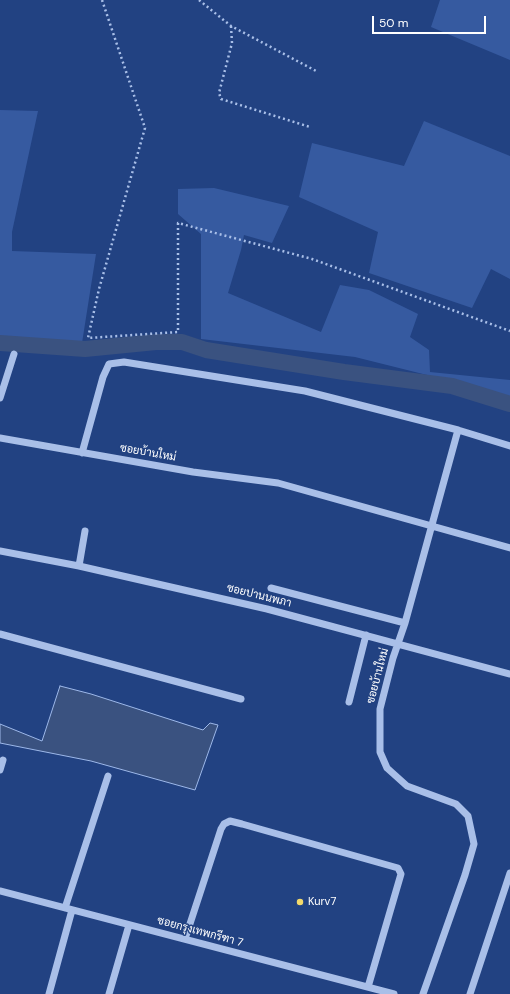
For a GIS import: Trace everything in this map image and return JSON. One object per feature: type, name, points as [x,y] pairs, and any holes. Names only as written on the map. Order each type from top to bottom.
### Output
[{"type":"street","points":[[0,398],[14,354]]},
{"type":"street","points":[[82,453],[102,377],[109,364],[124,362],[306,391],[458,430],[510,446]]},
{"type":"street","name":"ซอยบ้านใหม่","points":[[423,994],[465,875],[474,844],[468,816],[456,804],[407,786],[387,768],[380,752],[380,709],[458,430]]},
{"type":"street","name":"ซอยบ้านใหม่","points":[[0,438],[192,472],[278,483],[510,548]]},
{"type":"street","points":[[79,566],[85,531]]},
{"type":"street","name":"ซอยปานนพภา","points":[[0,551],[79,566],[267,609],[510,674]]},
{"type":"street","points":[[271,588],[405,623]]},
{"type":"street","points":[[0,634],[241,699]]},
{"type":"street","points":[[349,702],[366,635]]},
{"type":"street","points":[[0,770],[3,760]]},
{"type":"street","points":[[49,994],[68,909],[108,776]]},
{"type":"street","points":[[185,939],[221,829],[224,824],[230,821],[242,824],[398,868],[401,874],[368,987]]},
{"type":"street","points":[[470,994],[510,873]]},
{"type":"street","name":"ซอยกรุงเทพกรีฑา 7","points":[[0,891],[394,994]]},
{"type":"street","points":[[108,994],[129,925]]},
{"type":"path","points":[[102,0],[145,128],[99,289],[88,338],[178,332],[178,222],[312,259],[510,332]]},
{"type":"path","points":[[198,0],[231,26],[318,72]]},
{"type":"path","points":[[231,26],[232,43],[219,93],[221,99],[310,127]]},
{"type":"shaded area","points":[[440,0],[510,0],[510,60],[431,27]]},
{"type":"shaded area","points":[[0,110],[38,111],[12,232],[12,251],[96,254],[82,343],[0,336]]},
{"type":"shaded area","points":[[424,121],[510,156],[510,279],[491,269],[472,308],[369,273],[378,232],[299,197],[312,143],[404,166]]},
{"type":"shaded area","points":[[214,188],[289,206],[272,243],[244,235],[228,293],[321,332],[340,285],[369,290],[418,314],[410,337],[429,350],[430,372],[510,380],[510,399],[439,378],[355,357],[201,339],[201,234],[178,214],[178,189]]},
{"type":"shaded area","points":[[60,686],[91,694],[203,730],[210,723],[218,725],[195,790],[91,761],[0,743],[0,724],[42,741]]},
{"type":"waterway","points":[[0,343],[85,349],[156,342],[182,342],[206,350],[344,372],[452,386],[510,404]]},
{"type":"place","name":"Kurv7","points":[[300,902]]}]
